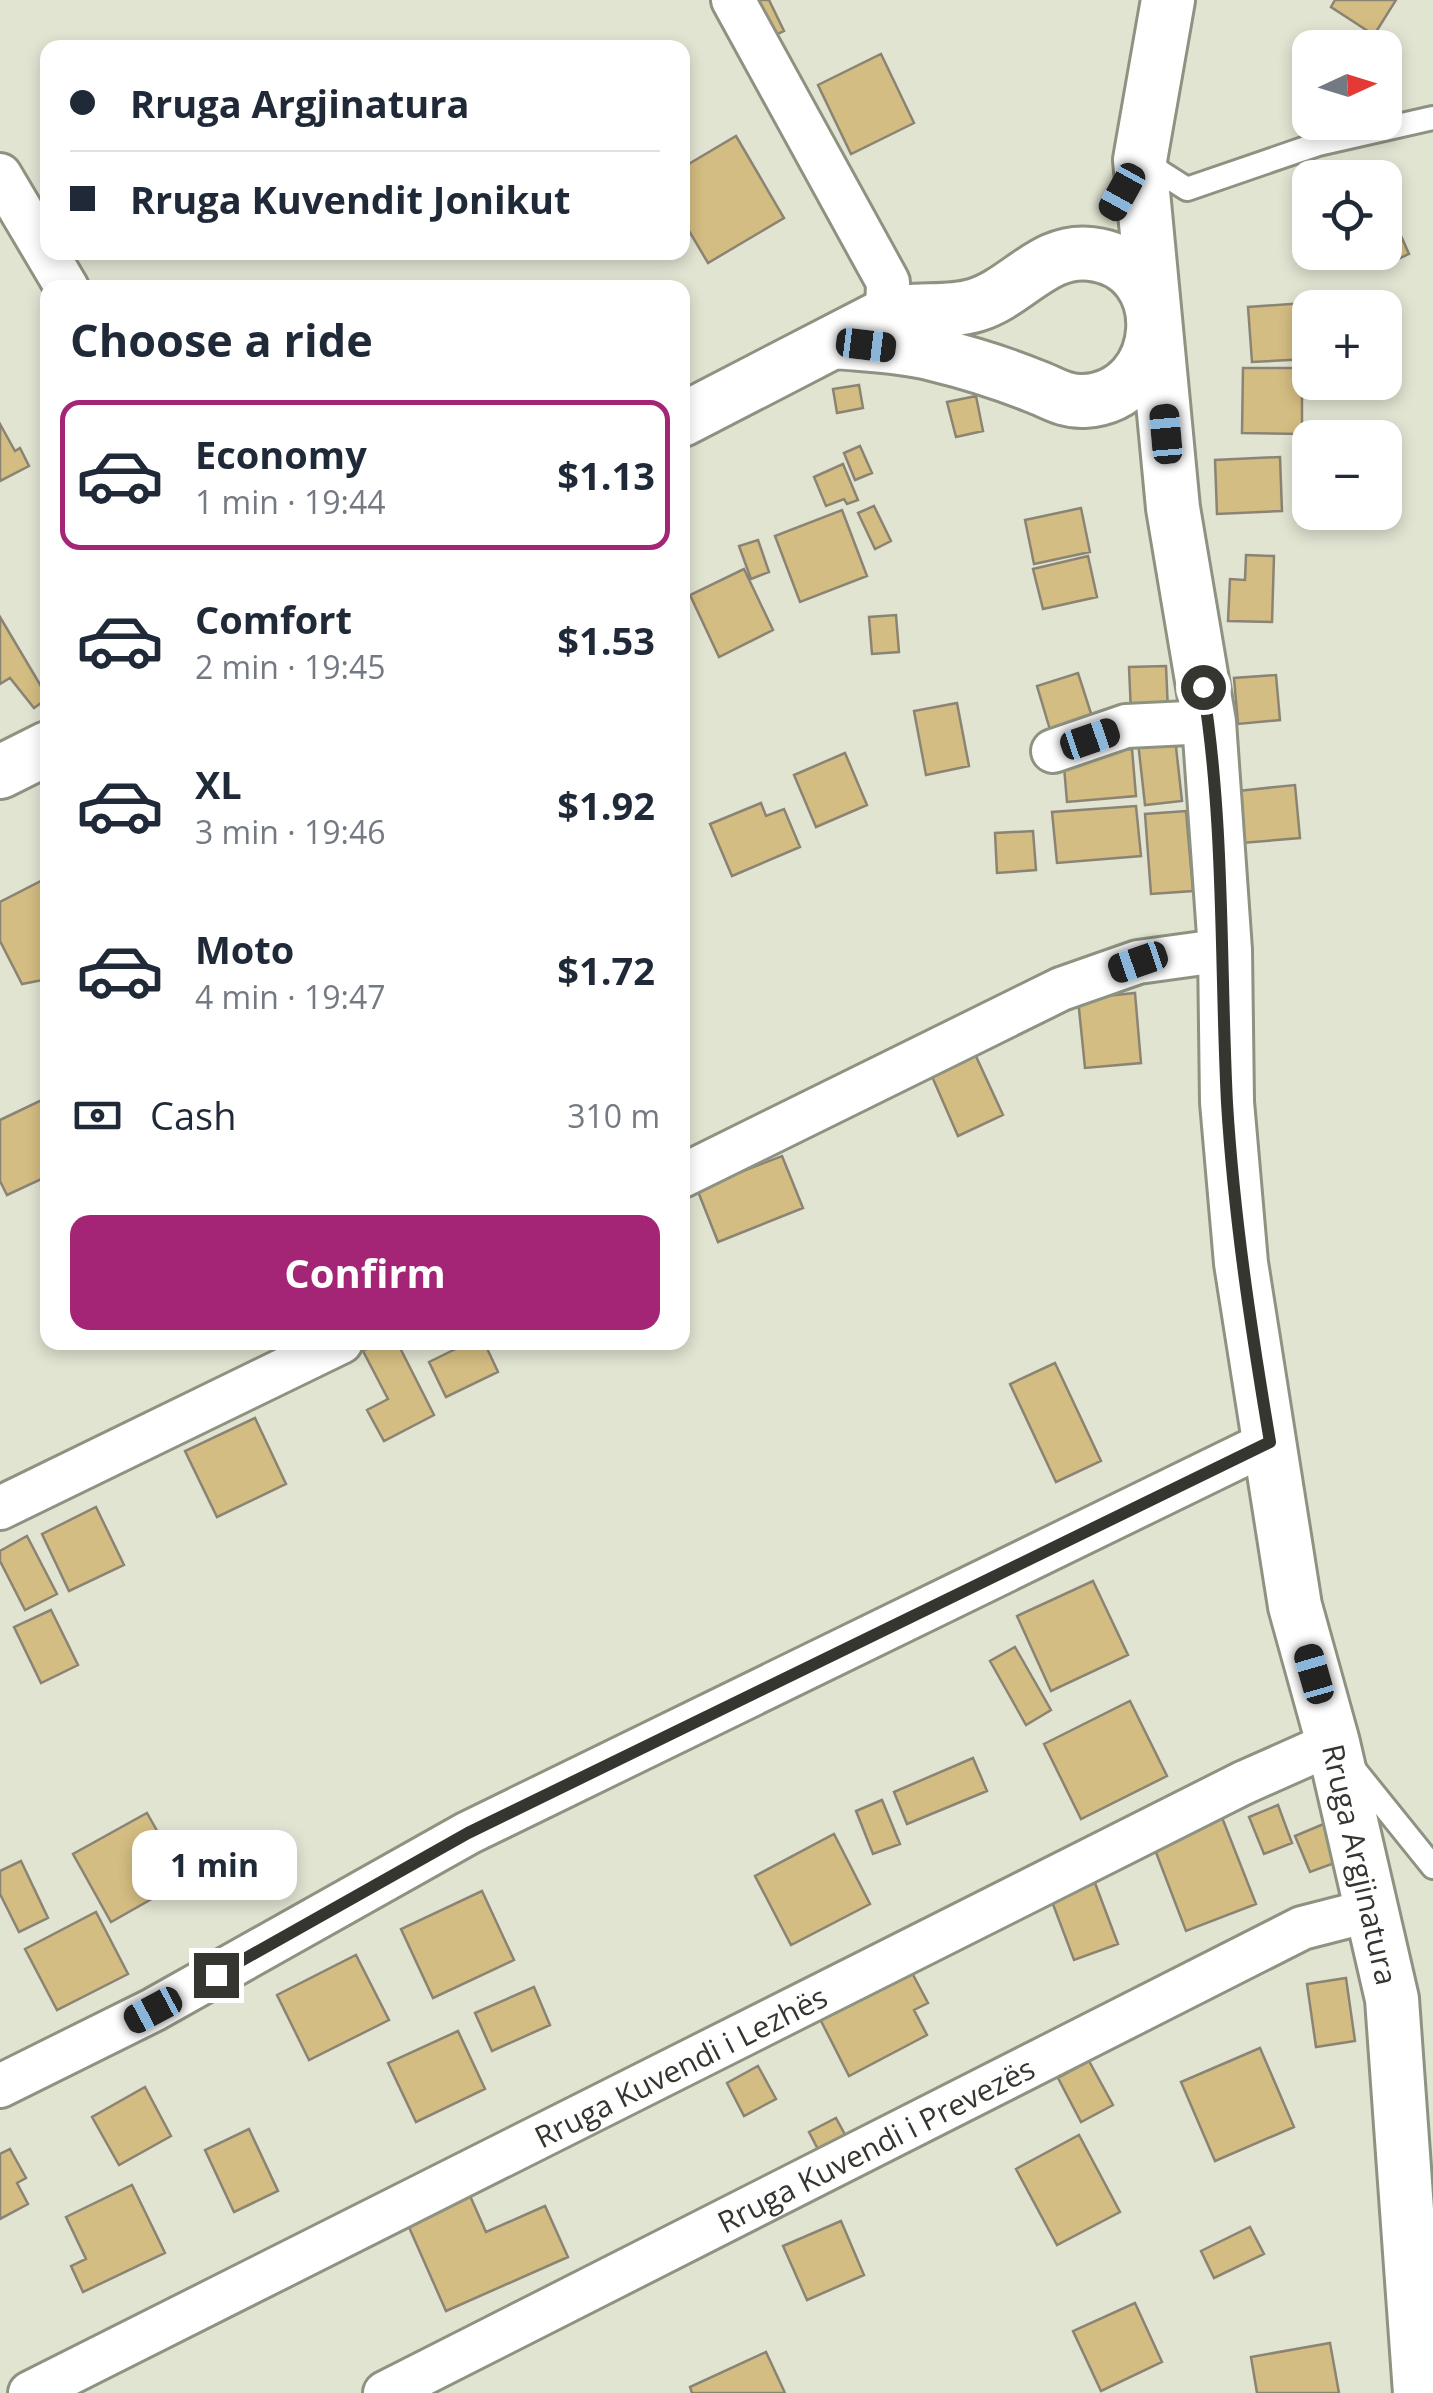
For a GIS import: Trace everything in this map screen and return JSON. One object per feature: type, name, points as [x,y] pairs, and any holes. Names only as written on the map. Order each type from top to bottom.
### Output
[{"type":"street","points":[[733,0],[888,282],[887,314]]},
{"type":"street","points":[[1168,0],[1140,160],[1173,508]]},
{"type":"street","points":[[690,416],[887,314],[914,307],[944,310],[978,304],[1048,265],[1104,225],[1140,160]]},
{"type":"street","points":[[0,174],[40,242]]},
{"type":"street","points":[[835,342],[930,353],[1059,394],[1106,398],[1127,386],[1143,368],[1153,346],[1156,322],[1150,298],[1137,277],[1118,262],[1094,254],[1048,265],[1013,298],[1008,334],[1020,369],[1059,394],[1118,428],[1146,458],[1173,508]]},
{"type":"street","name":"Rruga Argjinatura","points":[[1173,508],[1209,722],[1225,950],[1227,1102],[1241,1263],[1295,1606],[1334,1743],[1392,1999],[1420,2393]]},
{"type":"street","points":[[1053,751],[1126,726],[1209,722]]},
{"type":"street","points":[[0,772],[40,752]]},
{"type":"street","points":[[690,1172],[1061,989],[1138,962],[1225,950]]},
{"type":"street","points":[[0,1508],[324,1350]]},
{"type":"street","points":[[0,2086],[138,2019],[468,1833],[1270,1442]]},
{"type":"street","name":"Rruga Kuvendi i Lezhës","points":[[30,2393],[1208,1800],[1334,1743]]},
{"type":"street","name":"Rruga Kuvendi i Prevezës","points":[[386,2393],[1302,1928],[1372,1910]]},
{"type":"lane","points":[[1140,160],[1186,189],[1318,144],[1433,118]]},
{"type":"lane","points":[[1334,1743],[1433,1867]]},
{"type":"building","points":[[742,0],[769,0],[784,31],[763,41]]},
{"type":"building","points":[[1335,0],[1396,0],[1377,30],[1366,30],[1331,7]]},
{"type":"building","points":[[881,54],[914,123],[851,154],[818,85]]},
{"type":"building","points":[[736,136],[784,218],[708,263],[690,233],[690,163]]},
{"type":"building","points":[[1402,238],[1409,254],[1402,257]]},
{"type":"building","points":[[1292,304],[1292,360],[1252,362],[1248,307]]},
{"type":"building","points":[[1243,368],[1292,368],[1292,400],[1302,400],[1302,420],[1292,420],[1292,434],[1242,433]]},
{"type":"building","points":[[859,385],[863,408],[837,413],[833,389]]},
{"type":"building","points":[[976,396],[983,431],[956,437],[947,402]]},
{"type":"building","points":[[0,424],[29,466],[0,481]]},
{"type":"building","points":[[860,446],[872,473],[855,480],[844,453]]},
{"type":"building","points":[[1280,457],[1282,511],[1217,514],[1215,460]]},
{"type":"building","points":[[843,464],[858,500],[847,504],[844,499],[826,506],[814,477]]},
{"type":"building","points":[[874,506],[891,541],[875,549],[858,513]]},
{"type":"building","points":[[1081,508],[1090,552],[1034,564],[1025,520]]},
{"type":"building","points":[[842,510],[867,576],[800,602],[775,536]]},
{"type":"building","points":[[758,540],[769,572],[751,579],[739,546]]},
{"type":"building","points":[[1246,555],[1274,556],[1272,622],[1228,621],[1230,579],[1245,580]]},
{"type":"building","points":[[1088,556],[1097,597],[1043,609],[1033,569]]},
{"type":"building","points":[[744,569],[773,630],[719,657],[690,595]]},
{"type":"building","points":[[896,615],[899,652],[872,654],[869,617]]},
{"type":"building","points":[[0,617],[40,684],[40,704],[34,708],[10,678],[0,684]]},
{"type":"building","points":[[1166,666],[1168,711],[1131,713],[1129,667]]},
{"type":"building","points":[[1078,673],[1096,729],[1054,743],[1037,686]]},
{"type":"building","points":[[1276,675],[1280,720],[1238,724],[1234,678]]},
{"type":"building","points":[[957,703],[969,766],[926,775],[914,711]]},
{"type":"building","points":[[1175,738],[1182,801],[1145,805],[1138,742]]},
{"type":"building","points":[[1132,749],[1136,796],[1067,802],[1063,755]]},
{"type":"building","points":[[845,753],[867,805],[816,827],[794,775]]},
{"type":"building","points":[[1295,785],[1300,838],[1242,843],[1237,791]]},
{"type":"building","points":[[761,803],[766,816],[784,809],[800,847],[732,876],[710,824]]},
{"type":"building","points":[[1136,806],[1141,856],[1057,863],[1052,812]]},
{"type":"building","points":[[1186,811],[1193,891],[1151,894],[1145,814]]},
{"type":"building","points":[[1033,831],[1036,870],[997,873],[995,833]]},
{"type":"building","points":[[40,882],[40,981],[22,984],[0,941],[0,902]]},
{"type":"building","points":[[1135,993],[1141,1063],[1085,1068],[1078,999]]},
{"type":"building","points":[[974,1052],[1003,1115],[958,1136],[930,1072]]},
{"type":"building","points":[[40,1101],[40,1180],[7,1195],[0,1181],[0,1120]]},
{"type":"building","points":[[782,1156],[803,1208],[718,1242],[697,1189]]},
{"type":"building","points":[[401,1350],[434,1415],[384,1441],[367,1410],[388,1399],[363,1351]]},
{"type":"building","points":[[454,1350],[488,1350],[498,1372],[446,1397],[429,1362]]},
{"type":"building","points":[[1055,1363],[1101,1461],[1056,1482],[1010,1384]]},
{"type":"building","points":[[255,1418],[286,1484],[217,1517],[185,1451]]},
{"type":"building","points":[[96,1507],[124,1565],[69,1591],[42,1534]]},
{"type":"building","points":[[27,1536],[57,1594],[25,1610],[0,1561],[0,1551]]},
{"type":"building","points":[[1093,1581],[1128,1655],[1051,1691],[1017,1616]]},
{"type":"building","points":[[51,1610],[78,1665],[41,1683],[14,1627]]},
{"type":"building","points":[[1015,1647],[1051,1710],[1026,1725],[990,1661]]},
{"type":"building","points":[[1130,1701],[1167,1776],[1081,1819],[1044,1744]]},
{"type":"building","points":[[973,1758],[987,1791],[907,1824],[894,1792]]},
{"type":"building","points":[[882,1800],[900,1844],[873,1854],[856,1811]]},
{"type":"building","points":[[1278,1805],[1292,1843],[1264,1854],[1249,1817]]},
{"type":"building","points":[[147,1813],[185,1880],[111,1922],[73,1854]]},
{"type":"building","points":[[1221,1815],[1256,1904],[1186,1931],[1152,1842]]},
{"type":"building","points":[[1326,1823],[1340,1861],[1310,1872],[1295,1836]]},
{"type":"building","points":[[834,1834],[870,1904],[791,1945],[755,1876]]},
{"type":"building","points":[[21,1861],[48,1918],[19,1932],[0,1894],[0,1871]]},
{"type":"building","points":[[1095,1883],[1118,1944],[1074,1960],[1051,1899]]},
{"type":"building","points":[[482,1891],[514,1960],[433,1998],[401,1929]]},
{"type":"building","points":[[96,1912],[128,1974],[57,2010],[25,1949]]},
{"type":"building","points":[[356,1955],[389,2020],[309,2060],[277,1995]]},
{"type":"building","points":[[911,1971],[928,2003],[914,2010],[927,2035],[849,2076],[820,2019]]},
{"type":"building","points":[[1346,1978],[1355,2041],[1316,2047],[1307,1984]]},
{"type":"building","points":[[534,1987],[550,2025],[492,2051],[475,2013]]},
{"type":"building","points":[[458,2031],[485,2089],[416,2122],[388,2063]]},
{"type":"building","points":[[1260,2048],[1294,2127],[1215,2161],[1181,2082]]},
{"type":"building","points":[[1089,2061],[1113,2105],[1081,2122],[1058,2078]]},
{"type":"building","points":[[758,2066],[776,2099],[744,2116],[727,2083]]},
{"type":"building","points":[[145,2087],[171,2136],[119,2165],[92,2117]]},
{"type":"building","points":[[836,2118],[849,2142],[822,2157],[809,2132]]},
{"type":"building","points":[[249,2129],[278,2191],[234,2212],[205,2150]]},
{"type":"building","points":[[1079,2135],[1120,2212],[1057,2245],[1016,2169]]},
{"type":"building","points":[[10,2149],[26,2178],[17,2183],[28,2204],[0,2219],[0,2154]]},
{"type":"building","points":[[132,2185],[165,2253],[83,2292],[71,2266],[86,2259],[66,2217]]},
{"type":"building","points":[[467,2189],[486,2232],[545,2206],[568,2257],[446,2311],[404,2216]]},
{"type":"building","points":[[841,2221],[864,2275],[807,2300],[783,2246]]},
{"type":"building","points":[[1250,2227],[1264,2254],[1214,2278],[1201,2251]]},
{"type":"building","points":[[1135,2303],[1162,2362],[1101,2391],[1073,2331]]},
{"type":"building","points":[[1330,2343],[1339,2393],[1257,2393],[1251,2357]]},
{"type":"building","points":[[766,2352],[785,2393],[692,2393],[690,2387]]},
{"type":"route","points":[[216,1975],[468,1833],[1270,1442],[1241,1263],[1227,1102],[1225,950],[1209,722],[1203,687]]}]
